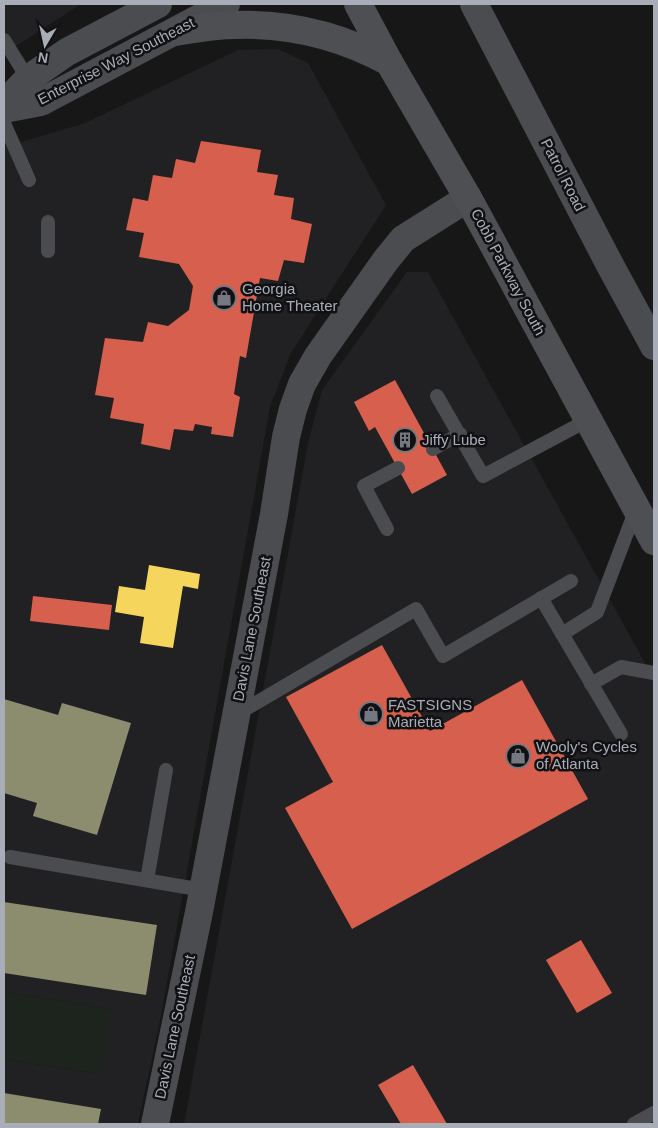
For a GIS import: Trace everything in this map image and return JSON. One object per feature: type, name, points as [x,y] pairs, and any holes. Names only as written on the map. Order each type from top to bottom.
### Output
[{"type":"main road","name":"Cobb Parkway South","points":[[358,4],[468,198],[654,541]]},
{"type":"main road","points":[[174,32],[234,25],[294,28],[343,40],[390,62]]},
{"type":"street","name":"Enterprise Way Southeast","points":[[4,104],[28,79],[67,52],[158,4]]},
{"type":"street","name":"Enterprise Way Southeast","points":[[4,109],[41,102],[226,4]]},
{"type":"street","name":"Patrol Road","points":[[474,4],[654,346]]},
{"type":"street","name":"Davis Lane Southeast","points":[[154,1124],[203,890],[274,514],[286,437],[293,409],[302,384],[318,356],[403,239],[468,198]]},
{"type":"lane","points":[[4,40],[28,79]]},
{"type":"lane","points":[[4,123],[29,180]]},
{"type":"lane","points":[[48,222],[48,251]]},
{"type":"lane","points":[[437,396],[483,476],[588,420]]},
{"type":"lane","points":[[433,449],[460,434]]},
{"type":"lane","points":[[387,529],[364,486],[398,468]]},
{"type":"lane","points":[[562,634],[597,612],[636,508]]},
{"type":"lane","points":[[236,714],[416,609],[443,656],[571,581]]},
{"type":"lane","points":[[541,598],[621,734]]},
{"type":"lane","points":[[591,684],[621,667],[654,673]]},
{"type":"lane","points":[[147,880],[166,770]]},
{"type":"lane","points":[[10,857],[203,890]]},
{"type":"lane","points":[[634,1124],[654,1113]]},
{"type":"shaded area","points":[[4,4],[81,4],[4,54]]},
{"type":"shaded area","points":[[278,49],[308,63],[386,205],[291,353],[270,407],[161,1016],[138,1124],[4,1124],[4,1059],[98,1074],[111,1009],[4,992],[4,147],[85,123],[238,50]]},
{"type":"shaded area","points":[[407,272],[428,272],[654,679],[654,1124],[184,1124],[308,443],[322,390]]},
{"type":"shaded area","points":[[4,992],[111,1009],[99,1074],[4,1059]]},
{"type":"building: Homes","points":[[149,565],[200,574],[198,589],[183,586],[173,648],[140,643],[144,617],[115,612],[119,586],[145,590]]},
{"type":"building: Shops","name":"Georgia Home Theater","points":[[201,141],[261,150],[257,172],[278,175],[274,195],[294,198],[291,219],[312,224],[304,263],[284,260],[278,281],[260,278],[246,358],[240,356],[234,394],[240,397],[233,437],[211,434],[212,427],[195,424],[193,431],[174,429],[170,450],[141,444],[144,424],[110,418],[114,398],[95,395],[105,338],[143,342],[148,322],[168,326],[189,310],[193,286],[179,264],[139,257],[144,233],[126,230],[133,198],[148,201],[153,175],[172,178],[176,159],[195,163]]},
{"type":"building: Shops","name":"Jiffy Lube","points":[[395,380],[447,475],[412,494],[375,427],[369,431],[354,402]]},
{"type":"building: Shops","points":[[33,596],[112,605],[109,630],[30,621]]},
{"type":"building: Shops","points":[[382,645],[430,731],[522,680],[588,799],[352,929],[285,808],[333,782],[286,697]]},
{"type":"building: Shops","points":[[581,940],[612,993],[577,1013],[546,960]]},
{"type":"building: Shops","points":[[413,1065],[447,1124],[401,1124],[378,1085]]},
{"type":"building: Industry","points":[[4,699],[58,715],[62,703],[131,723],[97,835],[33,816],[37,803],[4,793]]},
{"type":"building: Industry","points":[[4,902],[157,925],[146,995],[4,973]]},
{"type":"building: Industry","points":[[4,1093],[101,1109],[98,1124],[4,1124]]},
{"type":"place","name":"Georgia Home Theater","points":[[224,298]]},
{"type":"place","name":"Jiffy Lube","points":[[405,440]]},
{"type":"place","name":"FASTSIGNS Marietta","points":[[371,714]]},
{"type":"place","name":"Wooly's Cycles of Atlanta","points":[[518,756]]}]
